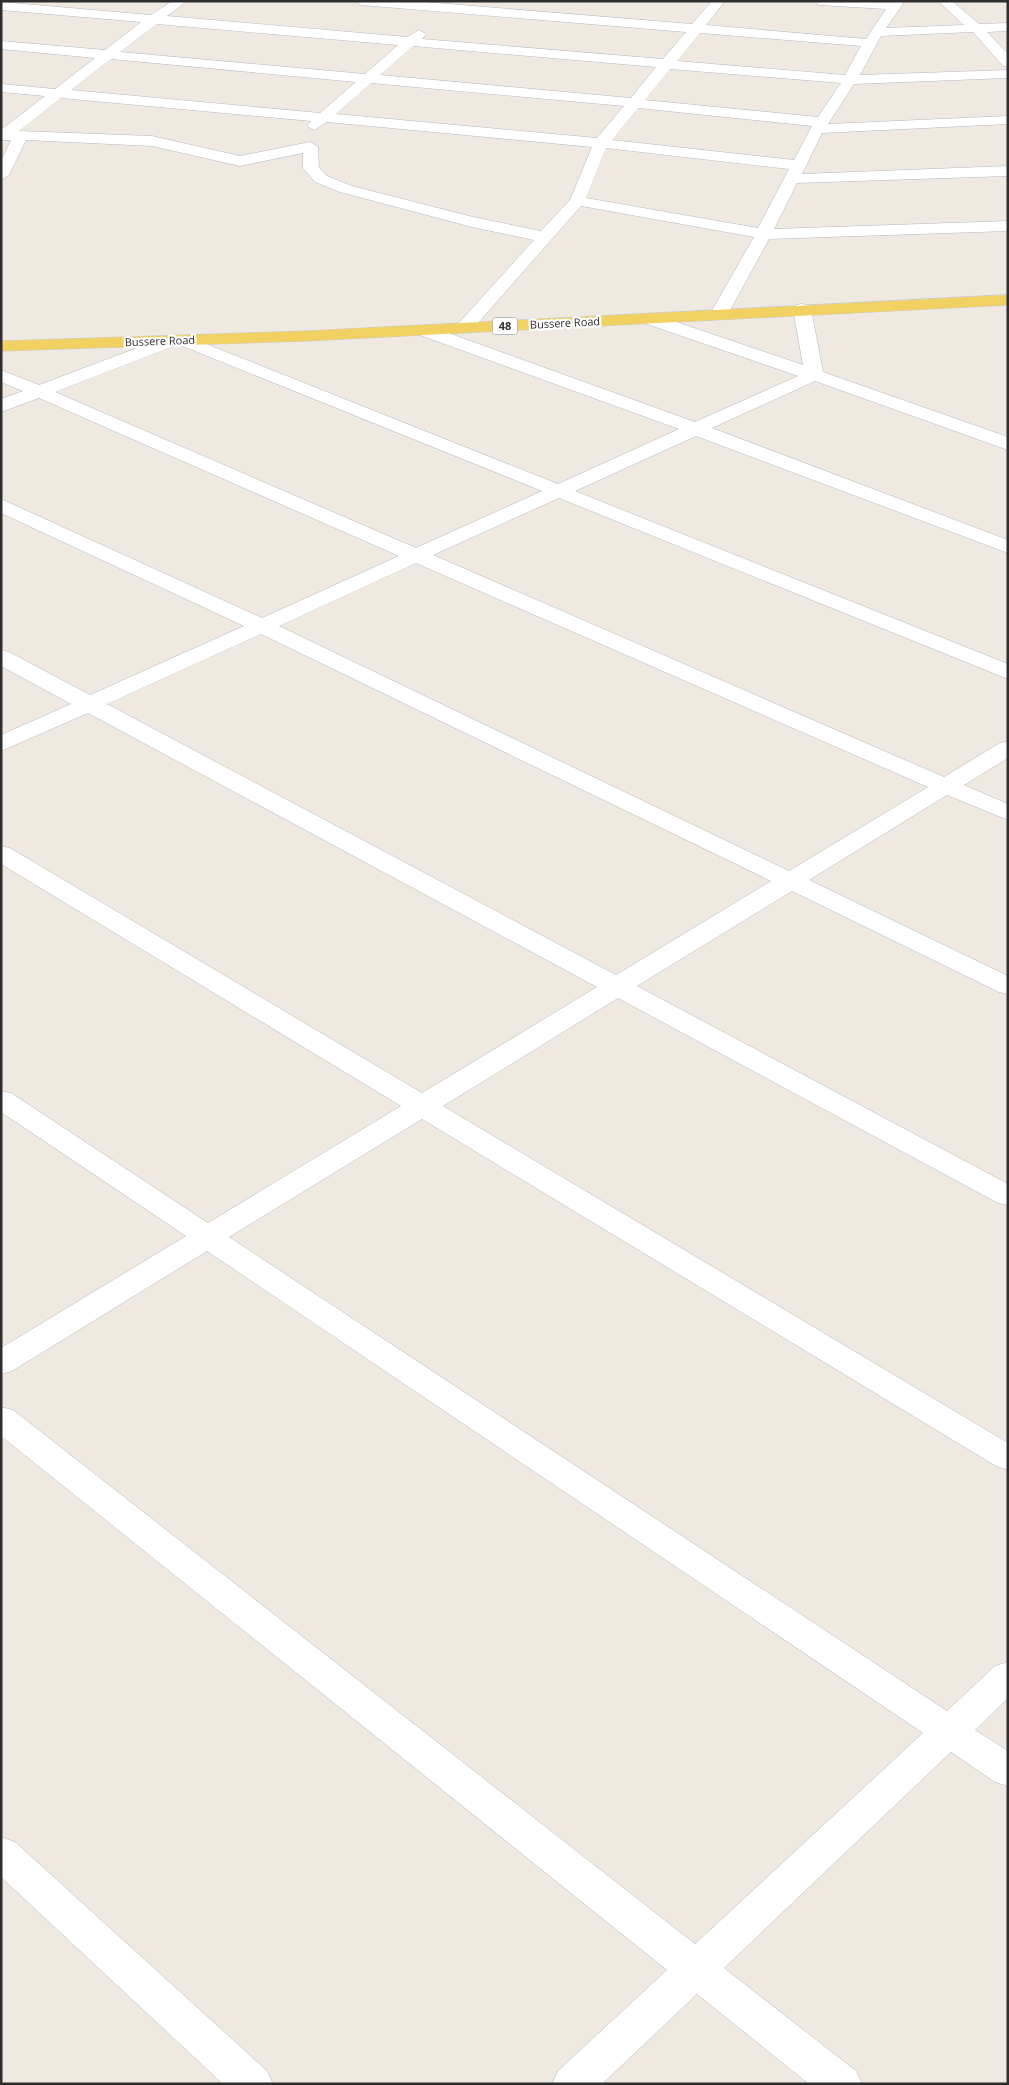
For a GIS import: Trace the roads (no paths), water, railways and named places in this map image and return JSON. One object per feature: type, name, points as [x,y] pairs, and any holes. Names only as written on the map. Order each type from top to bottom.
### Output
[{"type":"main road","name":"Bussere Road","points":[[1,346],[179,341],[423,330],[802,309],[1008,300]]},
{"type":"street","points":[[3,135],[154,19],[181,1]]},
{"type":"street","points":[[362,1],[452,5],[697,28],[872,38],[976,28],[1008,27]]},
{"type":"street","points":[[464,328],[577,200],[600,143],[719,1]]},
{"type":"street","points":[[819,1],[897,4]]},
{"type":"street","points":[[944,1],[976,28],[1008,63]]},
{"type":"street","points":[[719,314],[819,125],[850,80],[872,38],[897,4]]},
{"type":"street","points":[[310,147],[297,141],[452,5]]},
{"type":"street","points":[[1,6],[850,80],[1008,74]]},
{"type":"street","points":[[1,45],[635,102],[819,125],[1008,120]]},
{"type":"street","points":[[1,88],[600,143],[798,165]]},
{"type":"street","points":[[3,135],[152,140],[203,154],[240,161],[310,147]]},
{"type":"street","points":[[1,175],[13,154],[20,136]]},
{"type":"street","points":[[310,147],[311,168],[321,179],[346,189],[472,222],[545,237]]},
{"type":"street","points":[[791,179],[1008,170]]},
{"type":"street","points":[[577,200],[763,234],[1008,226]]},
{"type":"street","points":[[802,309],[814,376]]},
{"type":"street","points":[[647,318],[1008,444]]},
{"type":"street","points":[[423,330],[696,429],[1008,547]]},
{"type":"street","points":[[1,406],[179,341],[559,491],[1008,672]]},
{"type":"street","points":[[1,375],[42,391],[1008,813]]},
{"type":"street","points":[[1,744],[814,376]]},
{"type":"street","points":[[1,505],[262,626],[1008,986]]},
{"type":"street","points":[[1,657],[1008,1196]]},
{"type":"street","points":[[1,1363],[1008,748]]},
{"type":"street","points":[[1,853],[1008,1458]]},
{"type":"street","points":[[1,1099],[1008,1771]]},
{"type":"street","points":[[1,1418],[841,2084]]},
{"type":"street","points":[[572,2084],[1008,1676]]},
{"type":"street","points":[[1,1853],[252,2084]]}]
